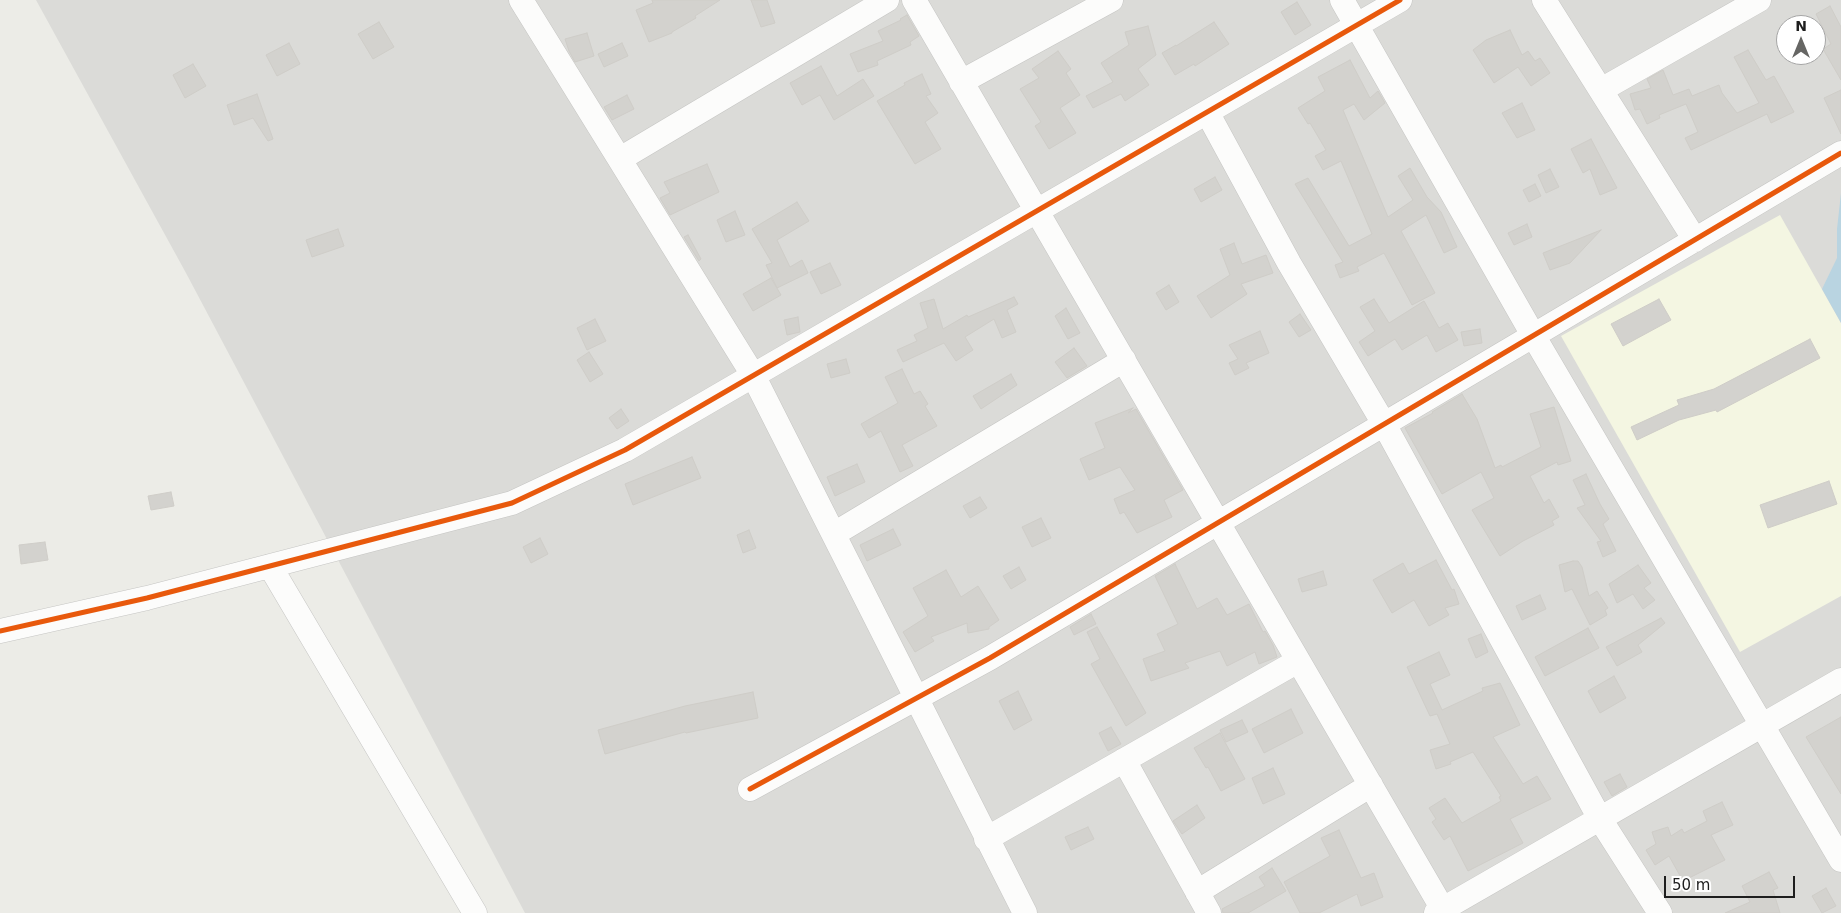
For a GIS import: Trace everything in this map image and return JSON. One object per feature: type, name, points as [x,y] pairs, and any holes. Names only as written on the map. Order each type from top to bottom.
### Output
[{"type":"street","points":[[522,0],[753,376],[1024,913]]},
{"type":"street","points":[[620,159],[888,0]]},
{"type":"street","points":[[914,0],[1371,785],[1442,912],[1841,680]]},
{"type":"street","points":[[961,82],[1112,0]]},
{"type":"street","points":[[1342,0],[1533,335],[1841,860]]},
{"type":"street","points":[[0,631],[147,598],[512,503],[625,450],[1400,0]]},
{"type":"street","points":[[1544,0],[1694,240]]},
{"type":"street","points":[[1601,90],[1759,0]]},
{"type":"street","points":[[1207,112],[1289,263],[1384,424],[1600,819],[1660,913]]},
{"type":"street","points":[[750,789],[990,658],[1841,153]]},
{"type":"street","points":[[834,534],[1124,360]]},
{"type":"street","points":[[270,566],[475,913]]},
{"type":"street","points":[[986,839],[1298,661]]},
{"type":"street","points":[[1124,760],[1209,913]]},
{"type":"street","points":[[1197,892],[1371,785]]},
{"type":"shaded area","points":[[36,0],[1841,0],[1841,913],[525,913],[186,273]]},
{"type":"shaded area","points":[[1780,215],[1841,323],[1841,596],[1740,652],[1561,336]]},
{"type":"water","points":[[1841,193],[1841,323],[1822,289],[1837,258],[1837,229]]},
{"type":"building","points":[[652,0],[720,0],[672,33],[649,42],[636,10],[653,3]]},
{"type":"building","points":[[751,0],[767,0],[775,23],[761,27]]},
{"type":"building","points":[[1297,2],[1311,25],[1295,35],[1281,12]]},
{"type":"building","points":[[1830,6],[1841,27],[1841,80],[1826,54],[1826,47],[1831,44],[1826,34],[1826,15],[1816,14]]},
{"type":"building","points":[[907,15],[919,36],[910,42],[911,45],[877,61],[878,65],[858,72],[850,54],[883,41],[878,31]]},
{"type":"building","points":[[379,22],[394,47],[373,59],[358,34]]},
{"type":"building","points":[[1214,22],[1229,44],[1195,66],[1194,64],[1175,75],[1162,53]]},
{"type":"building","points":[[1148,26],[1156,55],[1138,69],[1149,85],[1125,101],[1121,94],[1093,108],[1086,96],[1113,82],[1101,63],[1129,45],[1125,32]]},
{"type":"building","points":[[1510,30],[1522,55],[1528,51],[1535,61],[1540,58],[1550,73],[1531,86],[1518,67],[1494,83],[1473,50],[1486,40]]},
{"type":"building","points":[[587,33],[594,56],[575,62],[565,39]]},
{"type":"building","points":[[289,43],[300,64],[277,76],[266,55]]},
{"type":"building","points":[[622,43],[628,56],[604,67],[598,54]]},
{"type":"building","points":[[1748,50],[1766,80],[1774,76],[1794,112],[1771,123],[1767,114],[1691,150],[1685,138],[1698,132],[1686,104],[1659,115],[1660,118],[1647,124],[1640,109],[1635,110],[1630,94],[1651,88],[1647,79],[1663,70],[1673,95],[1689,89],[1692,96],[1719,85],[1722,93],[1737,113],[1759,103],[1734,57]]},
{"type":"building","points":[[1058,51],[1071,69],[1066,73],[1080,95],[1060,108],[1076,133],[1049,149],[1035,126],[1041,122],[1020,89],[1039,78],[1032,69]]},
{"type":"building","points":[[1350,60],[1370,98],[1378,91],[1385,103],[1364,120],[1354,104],[1343,110],[1388,217],[1413,200],[1398,176],[1410,168],[1427,197],[1441,212],[1457,247],[1444,253],[1426,215],[1401,231],[1435,293],[1412,305],[1384,253],[1357,267],[1359,271],[1340,278],[1335,265],[1343,262],[1295,184],[1308,178],[1349,246],[1372,234],[1341,161],[1323,170],[1315,156],[1326,150],[1310,123],[1308,124],[1298,108],[1325,91],[1318,77]]},
{"type":"building","points":[[193,64],[206,86],[185,98],[173,75]]},
{"type":"building","points":[[821,66],[837,96],[863,79],[874,96],[834,120],[820,95],[802,105],[790,83]]},
{"type":"building","points":[[922,74],[931,94],[926,96],[938,113],[925,122],[941,149],[915,164],[877,101],[905,85],[904,83]]},
{"type":"building","points":[[1841,90],[1841,134],[1824,98]]},
{"type":"building","points":[[257,94],[273,139],[268,141],[253,118],[234,125],[227,105]]},
{"type":"building","points":[[627,95],[634,109],[612,120],[604,107]]},
{"type":"building","points":[[1522,103],[1535,130],[1517,138],[1502,113]]},
{"type":"building","points":[[1591,139],[1617,188],[1600,195],[1590,169],[1583,173],[1571,149]]},
{"type":"building","points":[[707,164],[719,192],[670,215],[660,198],[670,193],[664,182]]},
{"type":"building","points":[[1550,169],[1559,187],[1546,193],[1538,175]]},
{"type":"building","points":[[1215,177],[1222,190],[1201,202],[1194,189]]},
{"type":"building","points":[[1535,184],[1541,196],[1529,202],[1523,190]]},
{"type":"building","points":[[797,202],[809,221],[777,240],[790,267],[802,260],[808,273],[777,288],[766,265],[772,263],[752,229]]},
{"type":"building","points":[[735,211],[745,235],[726,242],[717,220]]},
{"type":"building","points":[[1527,224],[1532,237],[1514,245],[1508,233]]},
{"type":"building","points":[[338,229],[344,246],[312,257],[306,240]]},
{"type":"building","points":[[1601,230],[1570,263],[1550,270],[1543,253]]},
{"type":"building","points":[[688,235],[701,259],[699,261],[684,237]]},
{"type":"building","points":[[1234,243],[1242,264],[1266,255],[1273,273],[1241,284],[1247,294],[1211,318],[1197,296],[1230,275],[1220,249]]},
{"type":"building","points":[[830,263],[841,285],[821,294],[810,272]]},
{"type":"building","points":[[771,278],[781,295],[753,311],[743,294]]},
{"type":"building","points":[[1169,285],[1179,302],[1166,310],[1156,293]]},
{"type":"building","points":[[1014,297],[1018,304],[1007,310],[1016,332],[1002,338],[994,319],[965,337],[973,350],[956,361],[944,343],[903,362],[897,350],[917,341],[914,335],[928,328],[920,303],[934,299],[943,329],[967,315],[968,317]]},
{"type":"building","points":[[1374,299],[1389,323],[1424,301],[1439,328],[1448,323],[1458,340],[1436,352],[1427,335],[1402,350],[1395,339],[1368,356],[1359,342],[1375,331],[1360,307]]},
{"type":"building","points":[[1659,299],[1671,320],[1623,346],[1611,324]]},
{"type":"building","points":[[1066,308],[1080,333],[1068,339],[1055,316]]},
{"type":"building","points":[[1300,314],[1311,330],[1299,337],[1289,322]]},
{"type":"building","points":[[798,317],[800,332],[787,335],[784,320]]},
{"type":"building","points":[[595,319],[606,341],[587,350],[577,328]]},
{"type":"building","points":[[1480,329],[1482,343],[1464,346],[1461,332]]},
{"type":"building","points":[[1260,331],[1269,353],[1246,363],[1249,368],[1235,375],[1229,363],[1238,359],[1229,345]]},
{"type":"building","points":[[1810,339],[1820,358],[1717,412],[1716,410],[1679,420],[1637,440],[1631,427],[1679,405],[1677,400],[1714,389]]},
{"type":"building","points":[[1074,348],[1087,366],[1067,378],[1055,362]]},
{"type":"building","points":[[589,352],[603,374],[590,382],[577,360]]},
{"type":"building","points":[[846,359],[850,373],[831,378],[827,364]]},
{"type":"building","points":[[902,369],[914,394],[920,391],[928,404],[925,406],[937,426],[902,445],[913,466],[900,472],[881,431],[869,438],[861,424],[898,403],[885,377]]},
{"type":"building","points":[[1011,374],[1017,385],[981,409],[973,396]]},
{"type":"building","points":[[1462,394],[1477,419],[1495,468],[1501,465],[1502,467],[1541,447],[1530,414],[1554,407],[1571,461],[1558,465],[1557,462],[1530,476],[1544,503],[1549,499],[1559,517],[1552,521],[1554,525],[1523,541],[1500,556],[1472,510],[1494,498],[1481,472],[1442,494],[1405,428]]},
{"type":"building","points":[[1133,408],[1128,413],[1136,409],[1183,490],[1164,500],[1172,517],[1137,533],[1124,512],[1120,514],[1114,499],[1135,490],[1120,467],[1089,480],[1080,459],[1105,448],[1095,423]]},
{"type":"building","points":[[621,409],[629,421],[617,429],[609,418]]},
{"type":"building","points":[[692,457],[701,478],[633,505],[625,484]]},
{"type":"building","points":[[857,464],[865,482],[835,496],[827,477]]},
{"type":"building","points":[[1586,474],[1609,519],[1603,524],[1616,551],[1603,557],[1597,542],[1601,541],[1577,508],[1585,505],[1573,480]]},
{"type":"building","points":[[1829,481],[1837,504],[1768,528],[1760,505]]},
{"type":"building","points":[[171,492],[174,506],[151,510],[148,496]]},
{"type":"building","points":[[980,497],[987,508],[970,518],[963,506]]},
{"type":"building","points":[[1041,518],[1051,538],[1032,547],[1022,527]]},
{"type":"building","points":[[893,529],[901,545],[867,561],[860,545]]},
{"type":"building","points":[[749,530],[756,548],[743,553],[737,535]]},
{"type":"building","points":[[540,538],[548,554],[531,563],[523,547]]},
{"type":"building","points":[[45,542],[48,560],[21,564],[19,545]]},
{"type":"building","points":[[1436,560],[1452,590],[1454,589],[1459,604],[1445,608],[1449,615],[1429,626],[1414,600],[1392,613],[1373,580],[1403,563],[1409,574]]},
{"type":"building","points":[[1578,561],[1582,567],[1589,596],[1597,591],[1608,608],[1605,610],[1607,615],[1590,625],[1572,589],[1565,592],[1559,565]]},
{"type":"building","points":[[1175,564],[1197,609],[1217,598],[1227,615],[1249,604],[1263,632],[1265,631],[1273,645],[1277,657],[1259,664],[1255,652],[1227,666],[1220,651],[1185,663],[1189,668],[1151,681],[1143,659],[1165,651],[1157,634],[1178,624],[1155,576]]},
{"type":"building","points":[[1638,565],[1651,583],[1644,588],[1655,600],[1643,609],[1633,594],[1617,603],[1609,584]]},
{"type":"building","points":[[1019,567],[1026,580],[1011,589],[1003,576]]},
{"type":"building","points":[[946,570],[961,597],[978,586],[999,620],[989,629],[968,633],[967,623],[931,637],[934,641],[915,652],[903,632],[928,616],[913,588]]},
{"type":"building","points":[[1323,571],[1327,585],[1302,592],[1298,579]]},
{"type":"building","points":[[1540,595],[1546,609],[1522,620],[1516,606]]},
{"type":"building","points":[[1091,614],[1096,624],[1074,635],[1070,627]]},
{"type":"building","points":[[1661,618],[1665,623],[1638,645],[1642,652],[1617,666],[1606,647]]},
{"type":"building","points":[[1097,627],[1146,713],[1126,726],[1091,664],[1100,659],[1087,632]]},
{"type":"building","points":[[1588,628],[1599,648],[1545,676],[1535,657]]},
{"type":"building","points":[[1481,634],[1488,652],[1476,658],[1468,639]]},
{"type":"building","points":[[1439,652],[1450,675],[1430,684],[1442,710],[1483,691],[1482,688],[1500,683],[1520,725],[1493,737],[1523,784],[1537,776],[1551,799],[1510,819],[1523,843],[1468,871],[1450,836],[1444,840],[1432,822],[1436,819],[1429,808],[1445,798],[1462,823],[1501,801],[1499,797],[1501,796],[1473,752],[1450,762],[1451,764],[1436,769],[1430,750],[1450,744],[1437,714],[1430,716],[1407,667]]},
{"type":"building","points":[[1614,676],[1626,698],[1600,713],[1588,691]]},
{"type":"building","points":[[1018,691],[1032,720],[1014,730],[999,701]]},
{"type":"building","points":[[753,692],[758,718],[685,732],[605,754],[598,730],[685,706]]},
{"type":"building","points":[[1291,709],[1303,733],[1264,753],[1252,729]]},
{"type":"building","points":[[1841,717],[1841,794],[1806,737]]},
{"type":"building","points":[[1242,720],[1248,732],[1226,742],[1220,730]]},
{"type":"building","points":[[1111,727],[1121,744],[1108,751],[1099,733]]},
{"type":"building","points":[[1220,733],[1245,779],[1221,791],[1208,767],[1206,768],[1194,748]]},
{"type":"building","points":[[1273,768],[1285,794],[1263,804],[1252,778]]},
{"type":"building","points":[[1620,774],[1627,787],[1612,796],[1604,782]]},
{"type":"building","points":[[1722,802],[1733,825],[1711,835],[1725,860],[1683,881],[1669,856],[1655,865],[1646,850],[1656,844],[1652,832],[1668,827],[1671,836],[1682,829],[1684,833],[1707,821],[1703,811]]},
{"type":"building","points":[[1197,805],[1205,818],[1182,834],[1173,821]]},
{"type":"building","points":[[1088,827],[1094,839],[1071,850],[1065,837]]},
{"type":"building","points":[[1339,830],[1361,878],[1374,873],[1383,897],[1361,906],[1357,894],[1319,913],[1300,913],[1284,882],[1330,856],[1321,838]]},
{"type":"building","points":[[1272,868],[1286,891],[1248,913],[1223,913],[1222,909],[1265,886],[1259,877]]},
{"type":"building","points":[[1769,872],[1778,888],[1773,890],[1780,913],[1725,913],[1750,902],[1742,886]]},
{"type":"building","points":[[1826,888],[1836,906],[1822,913],[1812,896]]},
{"type":"cycle path","points":[[0,631],[147,598],[512,503],[625,450],[1400,0]]},
{"type":"cycle path","points":[[750,789],[990,658],[1841,153]]}]
